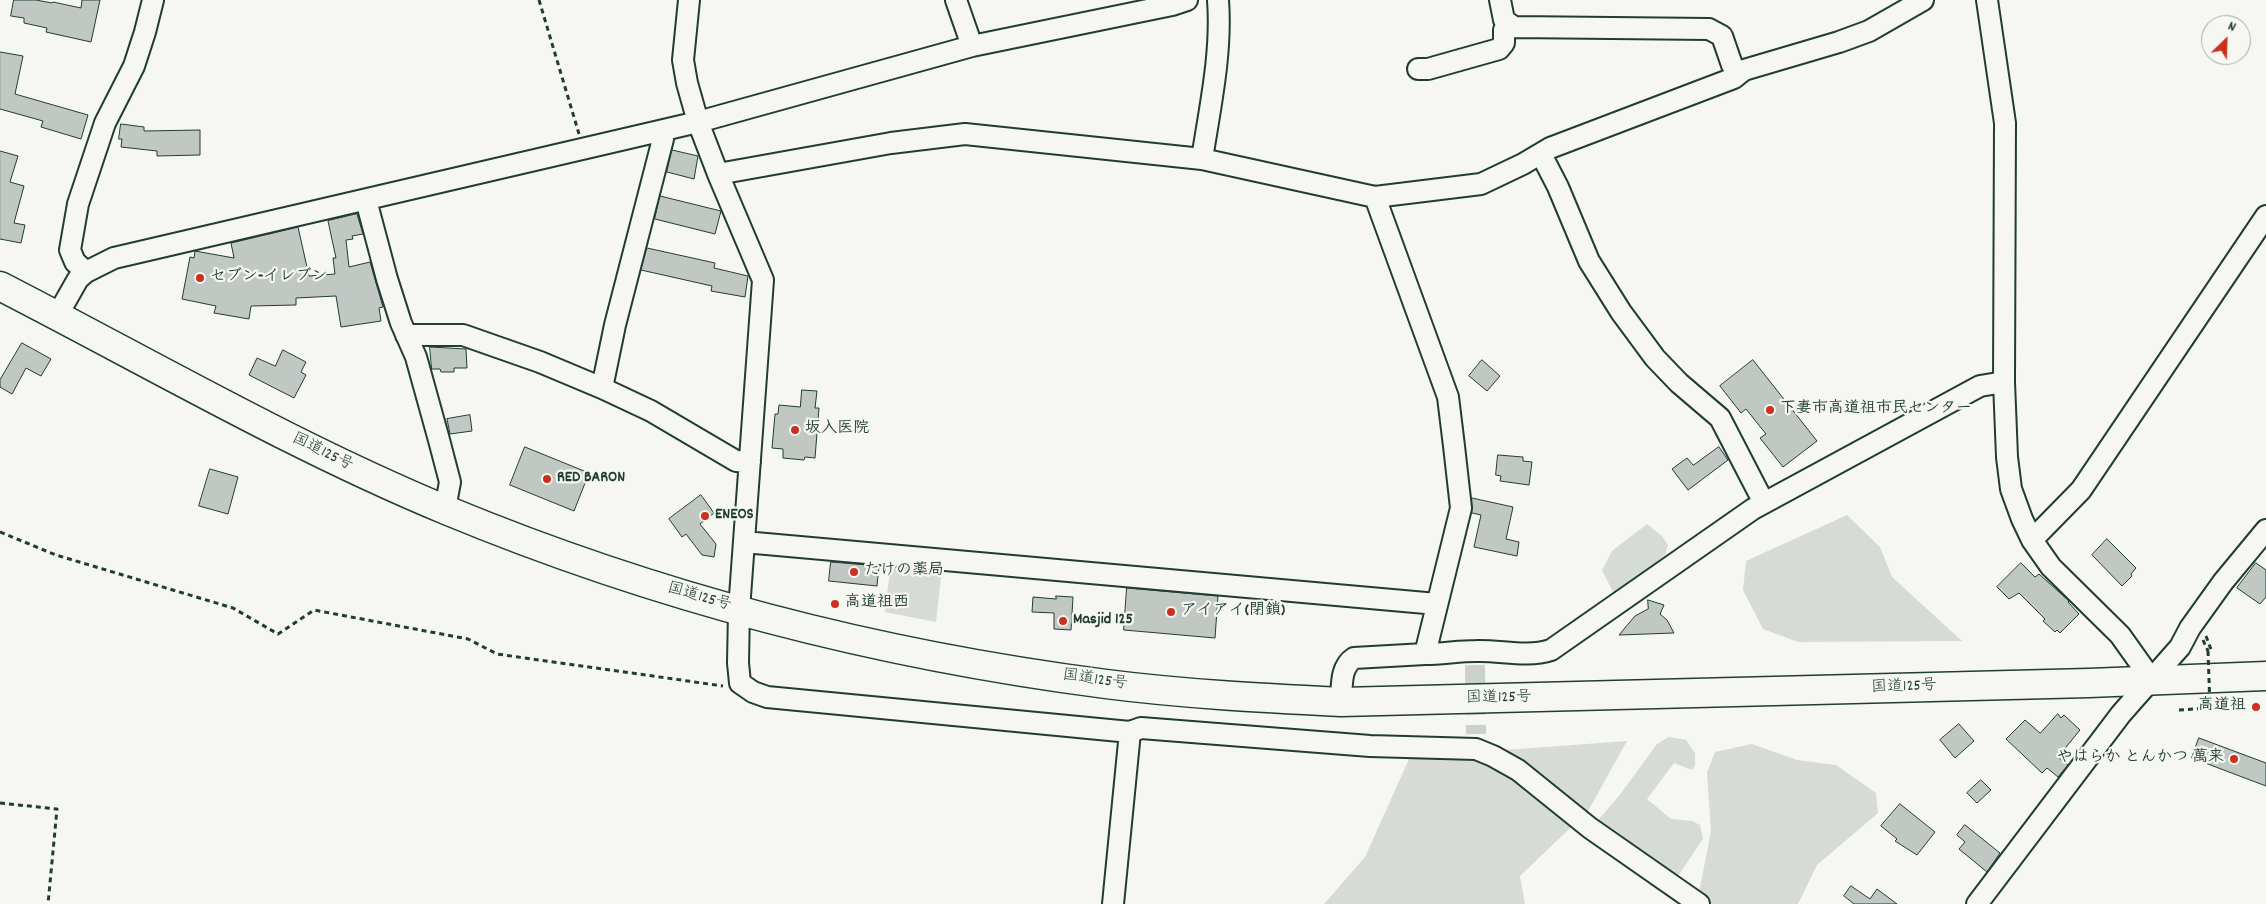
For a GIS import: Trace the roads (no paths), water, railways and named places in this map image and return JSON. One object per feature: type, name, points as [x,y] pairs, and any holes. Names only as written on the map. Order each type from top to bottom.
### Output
[{"type":"highway","name":"国道125号","points":[[0,286],[267,426],[337,461],[445,509],[633,580],[739,610],[936,656],[1106,684],[1231,697],[1341,702],[2266,676]]},
{"type":"street","points":[[86,272],[75,262],[70,250],[80,195],[105,122],[134,66],[153,0]]},
{"type":"street","points":[[689,0],[684,71],[698,122],[763,280],[739,610],[738,664],[740,683],[753,692],[767,697],[1130,732],[1141,728],[1370,746],[1476,742],[1493,756],[1518,770],[1590,828],[1699,904]]},
{"type":"street","points":[[956,0],[972,46]]},
{"type":"street","points":[[57,316],[78,279],[86,272],[114,258],[222,235],[662,131],[972,46],[1172,5],[1187,0]]},
{"type":"street","points":[[1202,159],[1214,82],[1218,0]]},
{"type":"street","points":[[1500,0],[1504,20],[1507,24],[1527,29],[1709,29],[1722,36],[1732,65],[1739,74]]},
{"type":"street","points":[[718,174],[891,143],[965,134],[1202,159],[1375,197],[1480,184],[1550,148],[1734,78],[1744,70],[1840,42],[1869,31],[1923,0]]},
{"type":"street","points":[[1987,0],[2005,123],[2004,382],[2006,456],[2011,489],[2032,540],[2051,567],[2120,635],[2152,680]]},
{"type":"street","points":[[1418,69],[1428,69],[1499,49],[1504,43],[1504,30],[1507,24]]},
{"type":"street","points":[[602,388],[615,325],[663,139],[662,131]]},
{"type":"street","points":[[1541,154],[1558,187],[1589,261],[1607,290],[1655,358],[1679,383],[1720,418],[1764,503]]},
{"type":"street","points":[[1375,197],[1448,397],[1460,508],[1425,654]]},
{"type":"street","points":[[366,200],[387,278],[406,335],[416,357],[450,482],[445,509]]},
{"type":"street","points":[[2032,540],[2082,490],[2266,216]]},
{"type":"street","points":[[406,335],[462,335],[540,362],[651,411],[736,461],[750,462]]},
{"type":"street","points":[[1341,702],[1343,674],[1348,662],[1354,658],[1450,654],[1475,658],[1526,655],[1550,650],[1753,509],[1980,386],[2004,382]]},
{"type":"street","points":[[1983,902],[2121,714],[2180,647],[2190,628],[2223,582],[2266,530]]},
{"type":"street","points":[[744,542],[1437,604]]},
{"type":"street","points":[[1113,904],[1130,732]]},
{"type":"tunnel","points":[[1475,665],[1476,734]]},
{"type":"place","name":"セブン-イレブン","points":[[200,278]]},
{"type":"place","name":"下妻市高道祖市民センター","points":[[1770,410]]},
{"type":"place","name":"坂入医院","points":[[795,430]]},
{"type":"place","name":"RED BARON","points":[[547,479]]},
{"type":"place","name":"ENEOS","points":[[705,516]]},
{"type":"place","name":"たけの薬局","points":[[854,572]]},
{"type":"place","name":"高道祖西","points":[[835,604]]},
{"type":"place","name":"アイアイ(閉鎖)","points":[[1171,612]]},
{"type":"place","name":"Masjid 125","points":[[1063,621]]},
{"type":"place","name":"高道祖","points":[[2256,707]]},
{"type":"place","name":"やはらか とんかつ 萬来","points":[[2234,759]]}]
